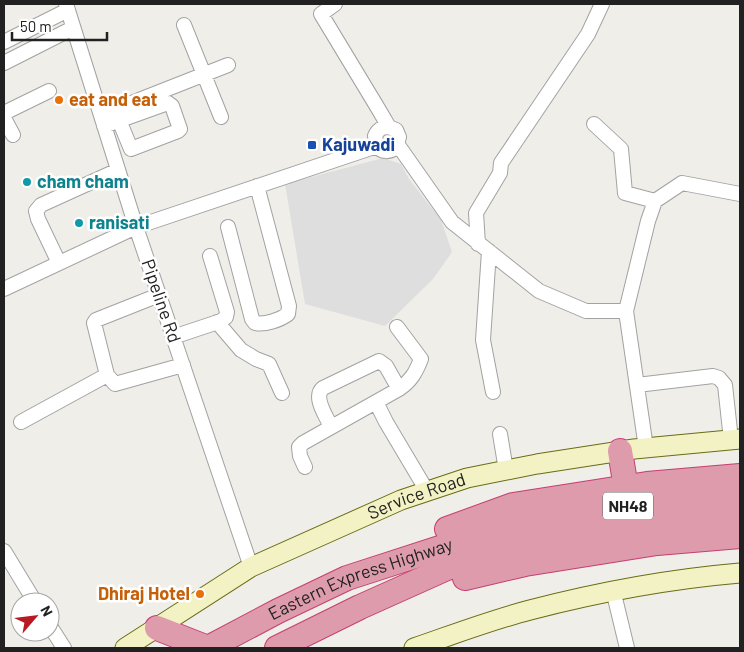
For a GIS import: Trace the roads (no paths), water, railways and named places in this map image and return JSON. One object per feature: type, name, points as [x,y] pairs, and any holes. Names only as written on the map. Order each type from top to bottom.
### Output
[{"type":"highway","points":[[620,451],[626,488]]},
{"type":"highway","points":[[347,578],[432,534],[513,505],[647,484],[740,476]]},
{"type":"highway","name":"NH48","points":[[519,534],[650,503],[740,495]]},
{"type":"highway","name":"NH48","points":[[519,534],[740,518]]},
{"type":"highway","name":"Eastern Express Highway","points":[[208,648],[278,611],[347,578],[519,534]]},
{"type":"highway","name":"Eastern Express Highway","points":[[281,647],[360,607],[519,534]]},
{"type":"highway","points":[[360,607],[443,583],[525,564],[657,543],[740,536]]},
{"type":"highway","points":[[156,628],[208,648]]},
{"type":"street","points":[[335,4],[318,9],[389,127],[398,133],[398,144],[452,222],[540,291],[586,311],[626,312]]},
{"type":"street","points":[[493,392],[484,340],[483,247],[476,212],[500,173],[501,163],[588,34],[602,4]]},
{"type":"street","points":[[4,42],[67,7]]},
{"type":"street","name":"Pipeline Rd","points":[[67,7],[136,227],[251,567]]},
{"type":"street","points":[[184,25],[221,117]]},
{"type":"street","points":[[4,63],[73,28]]},
{"type":"street","points":[[102,120],[228,65]]},
{"type":"street","points":[[4,113],[49,91]]},
{"type":"street","points":[[4,118],[13,135]]},
{"type":"street","points":[[102,120],[119,120]]},
{"type":"street","points":[[594,124],[621,149],[625,193],[656,201]]},
{"type":"street","points":[[389,127],[383,127],[374,136],[377,146],[384,151],[390,151],[398,144]]},
{"type":"street","points":[[4,289],[136,227],[377,146]]},
{"type":"street","points":[[59,263],[36,211],[41,206],[118,170]]},
{"type":"street","points":[[646,448],[626,312],[648,221],[656,201],[682,183],[740,194]]},
{"type":"street","points":[[228,227],[252,319],[255,323],[261,324],[284,318],[288,314],[289,306],[257,186]]},
{"type":"street","points":[[173,337],[217,322],[226,317],[227,312],[210,256]]},
{"type":"street","points":[[159,295],[96,320],[94,323],[107,375],[115,384],[183,364]]},
{"type":"street","points":[[217,322],[241,350],[269,364],[282,393]]},
{"type":"street","points":[[305,467],[300,456],[299,446],[406,384],[416,372],[421,359],[397,327]]},
{"type":"street","points":[[332,427],[318,396],[323,388],[379,361],[386,366],[399,388]]},
{"type":"street","points":[[21,422],[107,375]]},
{"type":"street","points":[[637,385],[713,376],[720,378],[725,385],[736,439]]},
{"type":"street","points":[[376,402],[428,491]]},
{"type":"street","points":[[500,434],[506,470]]},
{"type":"street","name":"Service Road","points":[[125,648],[251,567],[401,500],[467,478],[506,470],[620,451],[736,439]]},
{"type":"street","points":[[4,551],[29,592]]},
{"type":"street","points":[[414,648],[529,610],[613,590],[740,573]]},
{"type":"street","points":[[613,590],[627,648]]},
{"type":"place","name":"eat and eat","points":[[59,100]]},
{"type":"place","name":"Kajuwadi","points":[[312,145]]},
{"type":"place","name":"cham cham","points":[[27,182]]},
{"type":"place","name":"ranisati","points":[[79,223]]},
{"type":"place","name":"Dhiraj Hotel","points":[[200,594]]}]
